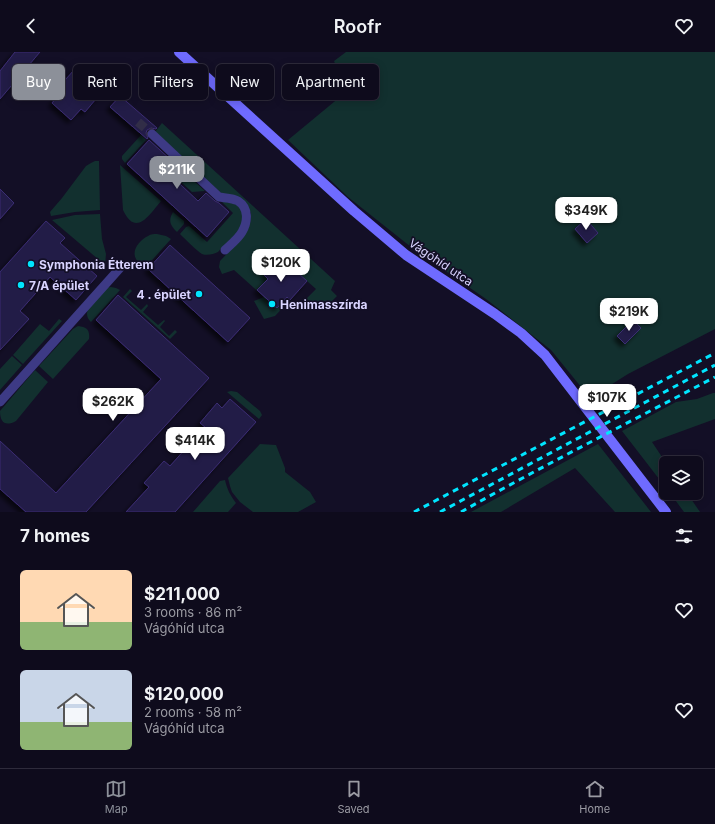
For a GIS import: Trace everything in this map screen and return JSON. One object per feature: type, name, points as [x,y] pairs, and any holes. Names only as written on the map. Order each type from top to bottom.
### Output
[{"type":"main road","name":"Vágóhíd utca","points":[[179,52],[354,212],[406,255],[496,314],[521,333],[545,355],[666,512]]},
{"type":"street","points":[[152,134],[220,197],[238,201],[244,206],[247,213],[246,223],[242,232],[225,250]]},
{"type":"street","points":[[0,402],[120,268]]},
{"type":"green space","points":[[346,52],[715,52],[715,329],[628,374],[590,398],[551,350],[486,299],[411,247],[348,197],[288,140],[336,100],[379,100],[379,64],[335,64],[334,61]]},
{"type":"green space","points":[[162,123],[335,281],[331,290],[337,296],[325,308],[318,305],[306,307],[302,303],[316,289],[281,258],[265,275],[268,279],[257,290],[277,308],[287,297],[290,300],[275,316],[264,319],[254,301],[264,297],[234,270],[222,274],[219,267],[220,261],[243,237],[250,224],[251,213],[246,205],[222,194],[155,132]]},
{"type":"green space","points":[[141,135],[146,140],[125,163],[122,156]]},
{"type":"green space","points":[[95,161],[99,161],[100,210],[51,216],[50,212],[86,166]]},
{"type":"green space","points":[[120,165],[161,201],[148,217],[138,223],[133,222],[128,218],[123,210]]},
{"type":"green space","points":[[176,165],[205,191],[192,192],[170,172]]},
{"type":"green space","points":[[221,201],[232,203],[240,208],[243,214],[242,225],[218,252],[204,255],[194,248],[180,234],[186,227],[189,226],[207,242],[233,213]]},
{"type":"green space","points":[[173,212],[184,221],[184,224],[177,232],[170,223]]},
{"type":"green space","points":[[100,214],[102,239],[106,254],[105,265],[52,220],[75,215]]},
{"type":"green space","points":[[151,234],[157,234],[171,239],[146,267],[139,263],[136,259],[135,249],[145,238]]},
{"type":"green space","points":[[111,287],[120,290],[91,322],[87,313],[90,304],[105,288]]},
{"type":"green space","points":[[130,289],[132,291],[126,297],[141,310],[147,304],[148,306],[143,312],[158,325],[164,320],[165,321],[160,327],[169,336],[175,330],[177,332],[170,339],[123,297]]},
{"type":"green space","points":[[59,319],[62,321],[23,364],[13,355],[40,324],[49,331]]},
{"type":"green space","points":[[78,326],[84,327],[87,330],[89,333],[89,339],[53,379],[39,366],[73,329]]},
{"type":"green space","points":[[12,356],[22,365],[0,390],[0,369]]},
{"type":"green space","points":[[35,370],[48,382],[16,421],[9,424],[2,421],[0,411]]},
{"type":"green space","points":[[227,392],[237,392],[260,411],[262,415],[259,419]]},
{"type":"green space","points":[[715,393],[715,419],[652,442],[661,456],[659,456],[659,479],[622,431],[676,402],[697,399]]},
{"type":"green space","points":[[260,444],[276,445],[285,468],[285,472],[310,492],[316,502],[298,512],[253,512],[240,502],[232,492],[228,478]]},
{"type":"green space","points":[[598,444],[651,512],[615,512],[575,468],[501,512],[471,512]]},
{"type":"green space","points":[[225,480],[229,492],[236,503],[228,512],[193,512],[220,481]]},
{"type":"green space","points":[[675,500],[692,500],[700,512],[684,512]]},
{"type":"building","points":[[15,52],[40,52],[30,64],[12,64],[12,85],[0,99],[0,71]]},
{"type":"building","points":[[73,71],[73,100],[95,100],[85,112],[81,109],[71,120],[52,103],[54,100],[65,100],[65,80]]},
{"type":"building","points":[[116,100],[125,100],[157,128],[147,130],[147,139],[110,107]]},
{"type":"building","points":[[149,140],[172,161],[164,169],[198,201],[206,193],[229,212],[207,237],[127,164]]},
{"type":"building","points":[[0,189],[14,203],[0,219]]},
{"type":"building","points":[[586,219],[598,233],[587,243],[575,229]]},
{"type":"building","name":"7/A épület","points":[[46,221],[65,238],[60,243],[97,276],[76,300],[50,277],[20,311],[29,319],[0,350],[0,272]]},
{"type":"building","name":"4 . épület","points":[[170,245],[250,318],[228,342],[148,269]]},
{"type":"building","points":[[281,258],[307,281],[290,300],[287,297],[277,308],[257,290],[268,279],[264,275]]},
{"type":"building","points":[[118,295],[209,378],[86,512],[26,512],[0,489],[0,441],[56,493],[161,379],[96,320]]},
{"type":"building","points":[[633,320],[641,328],[625,344],[617,336]]},
{"type":"building","points":[[230,399],[256,422],[175,512],[126,512],[149,487],[144,483],[164,461],[170,466],[205,427],[200,423],[217,403],[222,408]]},
{"type":"tunnel","points":[[138,122],[152,134]]},
{"type":"railway","points":[[414,512],[715,353]]},
{"type":"railway","points":[[440,512],[715,365]]},
{"type":"railway","points":[[461,512],[555,460],[715,377]]},
{"type":"place","name":"Symphonia Étterem","points":[[31,264]]},
{"type":"place","name":"7/A épület","points":[[21,285]]},
{"type":"place","name":"4 . épület","points":[[199,294]]},
{"type":"place","name":"Henimasszírda","points":[[272,304]]}]
